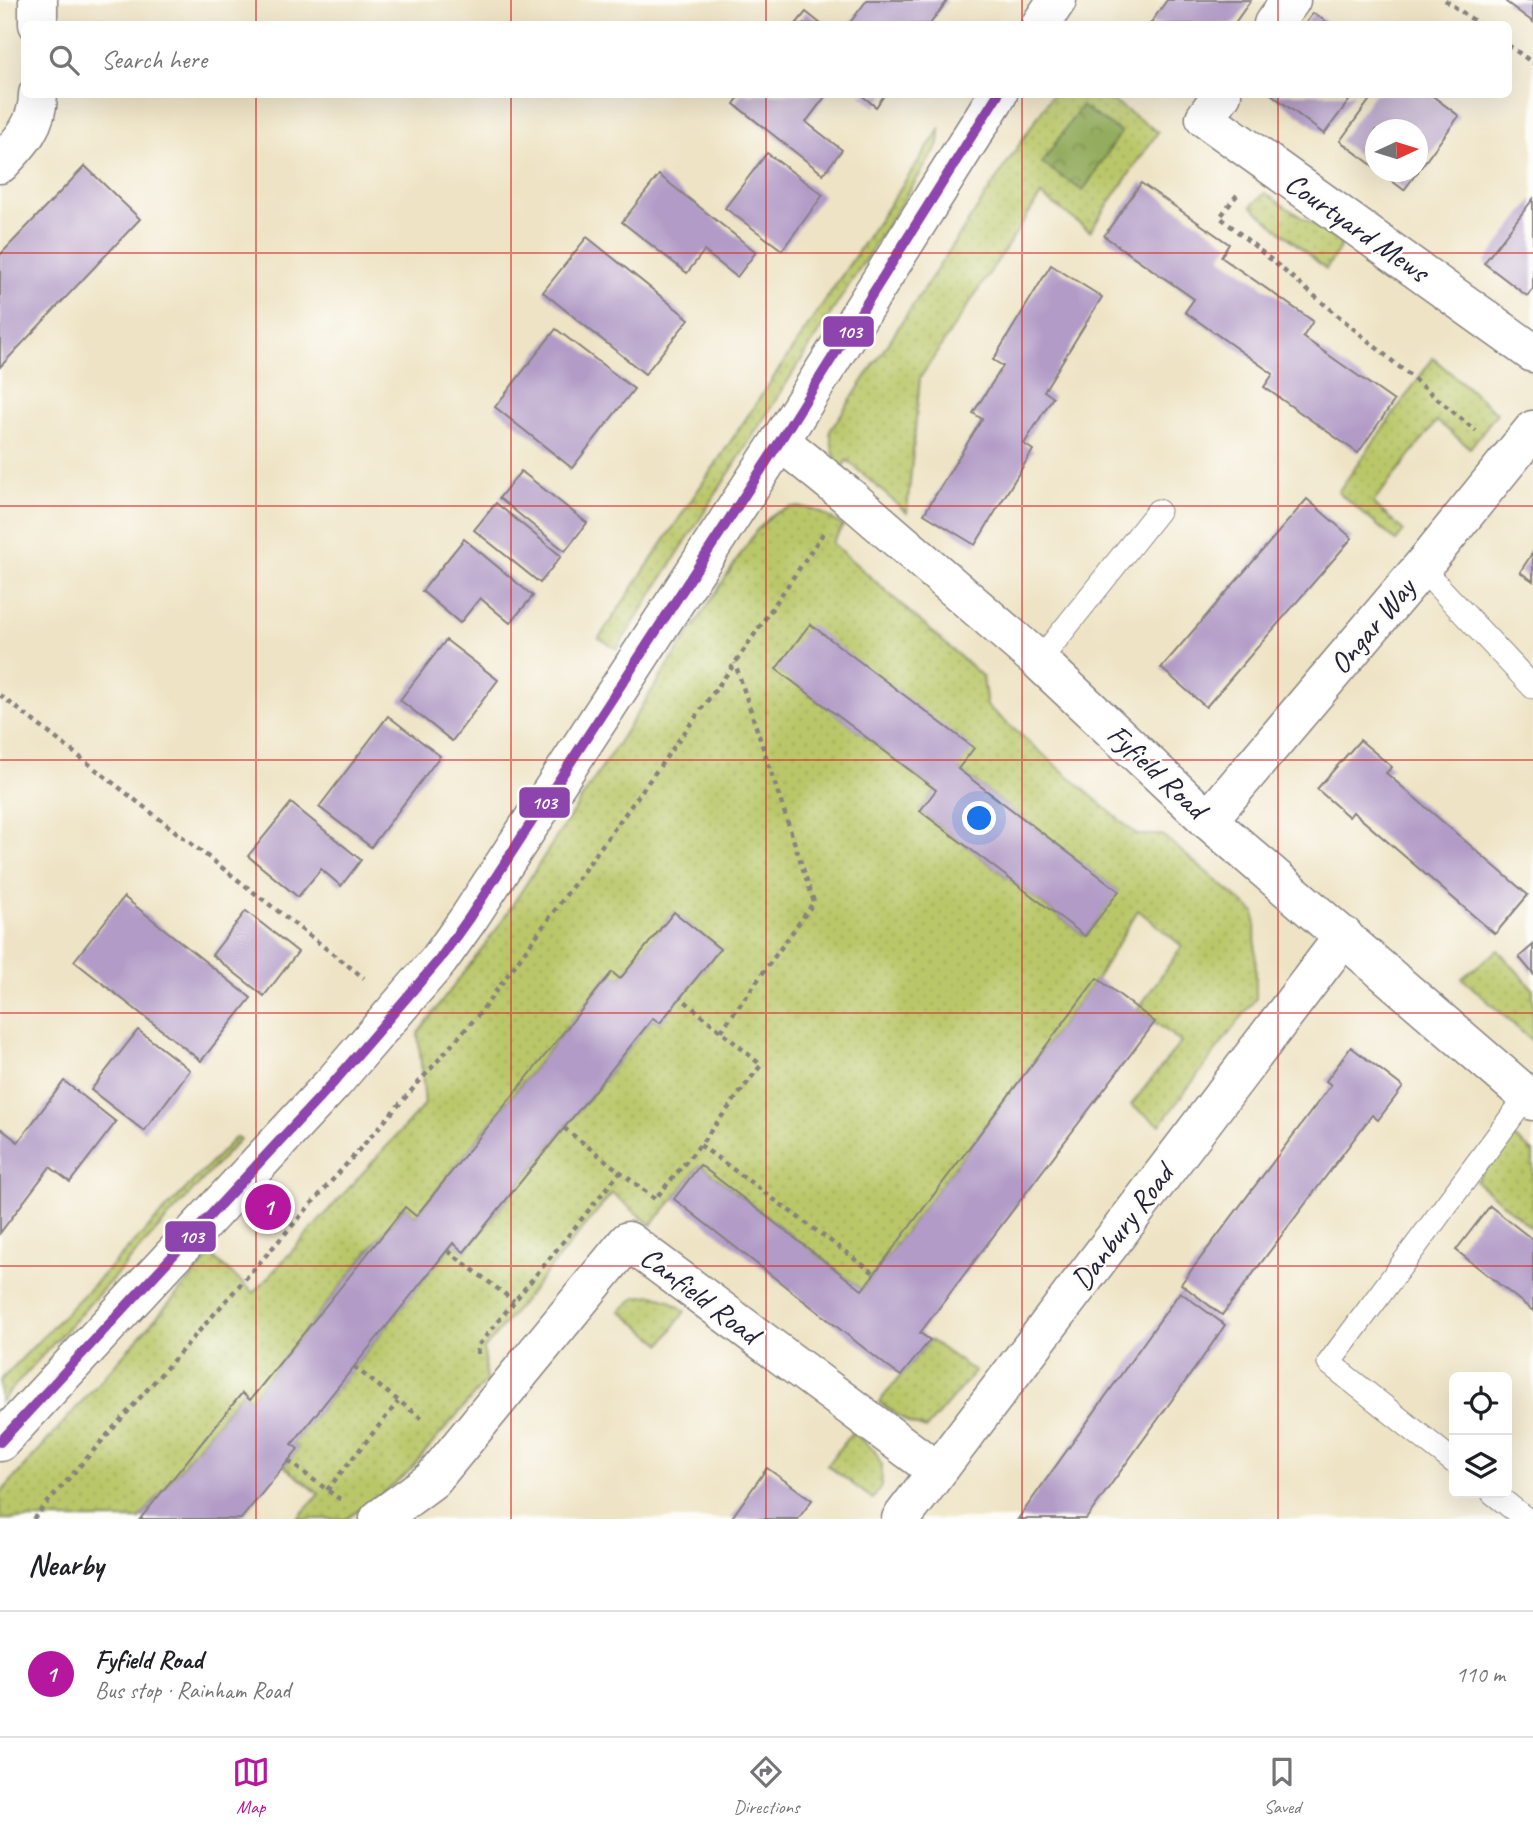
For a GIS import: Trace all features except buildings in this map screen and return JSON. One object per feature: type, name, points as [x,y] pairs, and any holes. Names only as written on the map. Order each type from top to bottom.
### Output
[{"type":"street","points":[[38,0],[38,21]]},
{"type":"street","points":[[1043,21],[1057,0]]},
{"type":"street","points":[[1275,21],[1291,0]]},
{"type":"street","points":[[0,164],[23,140],[33,124],[38,98]]},
{"type":"street","points":[[0,1442],[334,1082],[439,960],[780,441],[995,98]]},
{"type":"street","name":"Courtyard Mews","points":[[1219,98],[1205,118],[1533,353]]},
{"type":"street","name":"Ongar Way","points":[[1208,820],[1421,568],[1533,430]]},
{"type":"street","name":"Fyfield Road","points":[[780,441],[1040,661],[1208,820],[1530,1099]]},
{"type":"street","name":"Danbury Road","points":[[901,1519],[1344,936]]},
{"type":"street","name":"Canfield Road","points":[[363,1512],[432,1480],[628,1241],[937,1471]]},
{"type":"lane","points":[[1040,661],[1158,511]]},
{"type":"lane","points":[[1421,568],[1533,687]]},
{"type":"lane","points":[[1449,1458],[1329,1363],[1530,1099]]},
{"type":"lane","points":[[1499,1498],[1526,1519]]},
{"type":"path","points":[[1446,0],[1475,21]]},
{"type":"path","points":[[1512,49],[1533,63]]},
{"type":"path","points":[[1263,160],[1220,217],[1510,459]]},
{"type":"path","points":[[33,1519],[480,1013],[735,663],[848,496]]},
{"type":"path","points":[[721,1031],[814,902],[735,663]]},
{"type":"path","points":[[0,695],[400,1005]]},
{"type":"path","points":[[564,1128],[656,1199],[761,1065],[680,997]]},
{"type":"path","points":[[700,1145],[874,1273]]},
{"type":"path","points":[[478,1358],[477,1347],[620,1172]]},
{"type":"path","points":[[448,1251],[514,1301]]},
{"type":"path","points":[[354,1367],[428,1424]]},
{"type":"path","points":[[327,1490],[398,1402]]},
{"type":"path","points":[[288,1461],[363,1512]]},
{"type":"green space","points":[[1050,98],[1108,98],[1158,132],[1090,231],[1041,195],[920,378],[907,513],[847,460],[840,470],[830,431]]},
{"type":"green space","points":[[1081,106],[1121,132],[1083,191],[1042,163]]},
{"type":"green space","points":[[940,129],[939,144],[617,649],[599,638]]},
{"type":"green space","points":[[1265,193],[1342,244],[1326,269],[1251,206]]},
{"type":"green space","points":[[1433,358],[1497,413],[1470,448],[1437,421],[1373,503],[1404,531],[1396,541],[1338,492]]},
{"type":"green space","points":[[791,507],[807,508],[824,514],[843,526],[832,543],[983,677],[987,706],[1137,835],[1162,835],[1255,913],[1256,998],[1160,1125],[1131,1105],[1181,1042],[1138,1009],[1182,946],[1138,910],[1097,978],[862,1290],[700,1165],[651,1225],[612,1193],[484,1349],[486,1381],[408,1472],[346,1519],[297,1519],[319,1494],[284,1466],[298,1449],[292,1444],[453,1243],[465,1252],[653,1018],[660,1023],[720,949],[674,912],[620,979],[611,972],[416,1216],[404,1207],[250,1400],[241,1393],[140,1519],[0,1519],[0,1494],[211,1256],[254,1293],[425,1104],[418,1033],[496,930],[756,531],[773,514]],"holes":[[[777,669],[958,769],[1118,891],[1085,936],[920,811],[936,790]]]},
{"type":"green space","points":[[1498,950],[1533,989],[1533,1042],[1462,978]]},
{"type":"green space","points":[[1510,1134],[1533,1152],[1533,1229],[1476,1181]]},
{"type":"green space","points":[[236,1137],[240,1139],[0,1402],[0,1381]]},
{"type":"green space","points":[[653,1295],[669,1300],[685,1311],[662,1344],[620,1311],[636,1297]]},
{"type":"green space","points":[[930,1340],[975,1372],[926,1429],[909,1423],[879,1402]]},
{"type":"green space","points":[[852,1432],[875,1451],[881,1465],[882,1485],[873,1499],[827,1465]]},
{"type":"transit line","name":"103","points":[[0,1442],[334,1082],[439,960],[780,441],[995,98]]},
{"type":"place","name":"Fyfield Road","points":[[268,1207]]}]
